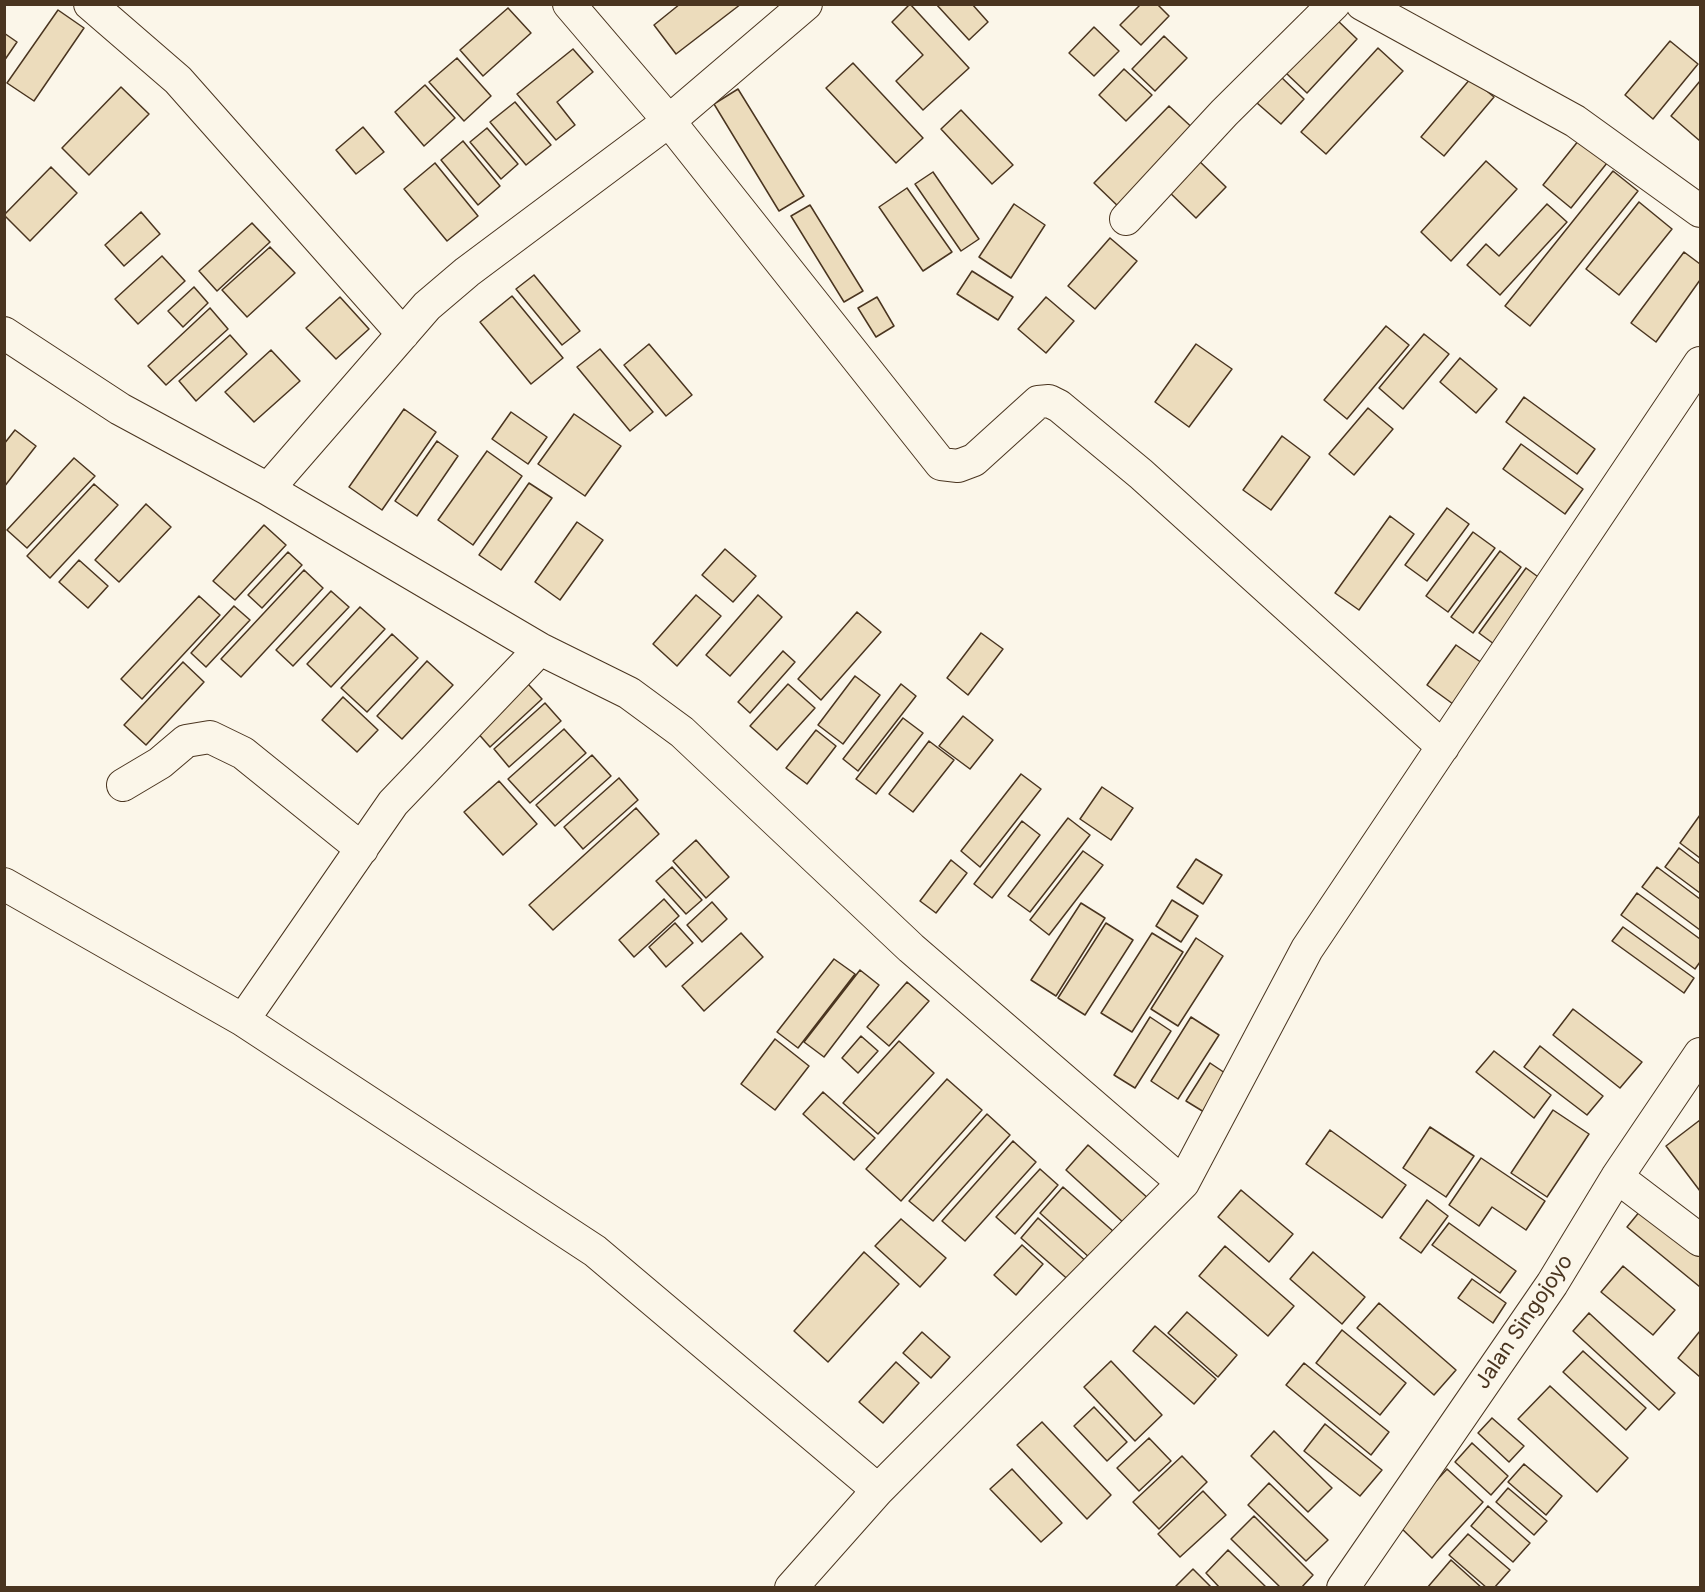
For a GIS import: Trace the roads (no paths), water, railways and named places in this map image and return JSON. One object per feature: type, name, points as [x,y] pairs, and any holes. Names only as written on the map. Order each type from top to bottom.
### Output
[{"type":"street","points":[[90,4],[178,80],[403,334]]},
{"type":"street","points":[[569,4],[669,121],[942,464],[958,466],[974,460],[1038,402],[1049,401],[1059,406],[1150,482],[1443,747]]},
{"type":"street","points":[[268,489],[427,306],[467,272],[669,121],[806,4]]},
{"type":"street","points":[[1126,219],[1224,113],[1334,4]]},
{"type":"street","points":[[1362,4],[1575,121],[1701,211]]},
{"type":"street","points":[[4,333],[120,409],[268,489],[540,649],[629,693],[682,732],[911,948],[1183,1183]]},
{"type":"street","points":[[791,1587],[878,1490],[1183,1183],[1307,949],[1701,363]]},
{"type":"street","points":[[243,1020],[393,803],[540,649]]},
{"type":"street","points":[[123,785],[160,763],[186,741],[210,737],[243,753],[362,849]]},
{"type":"street","points":[[4,884],[243,1020],[594,1251],[878,1490]]},
{"type":"street","name":"Jalan Singojoyo","points":[[1343,1587],[1552,1284],[1617,1177],[1701,1054]]},
{"type":"street","points":[[1617,1177],[1701,1240]]}]
